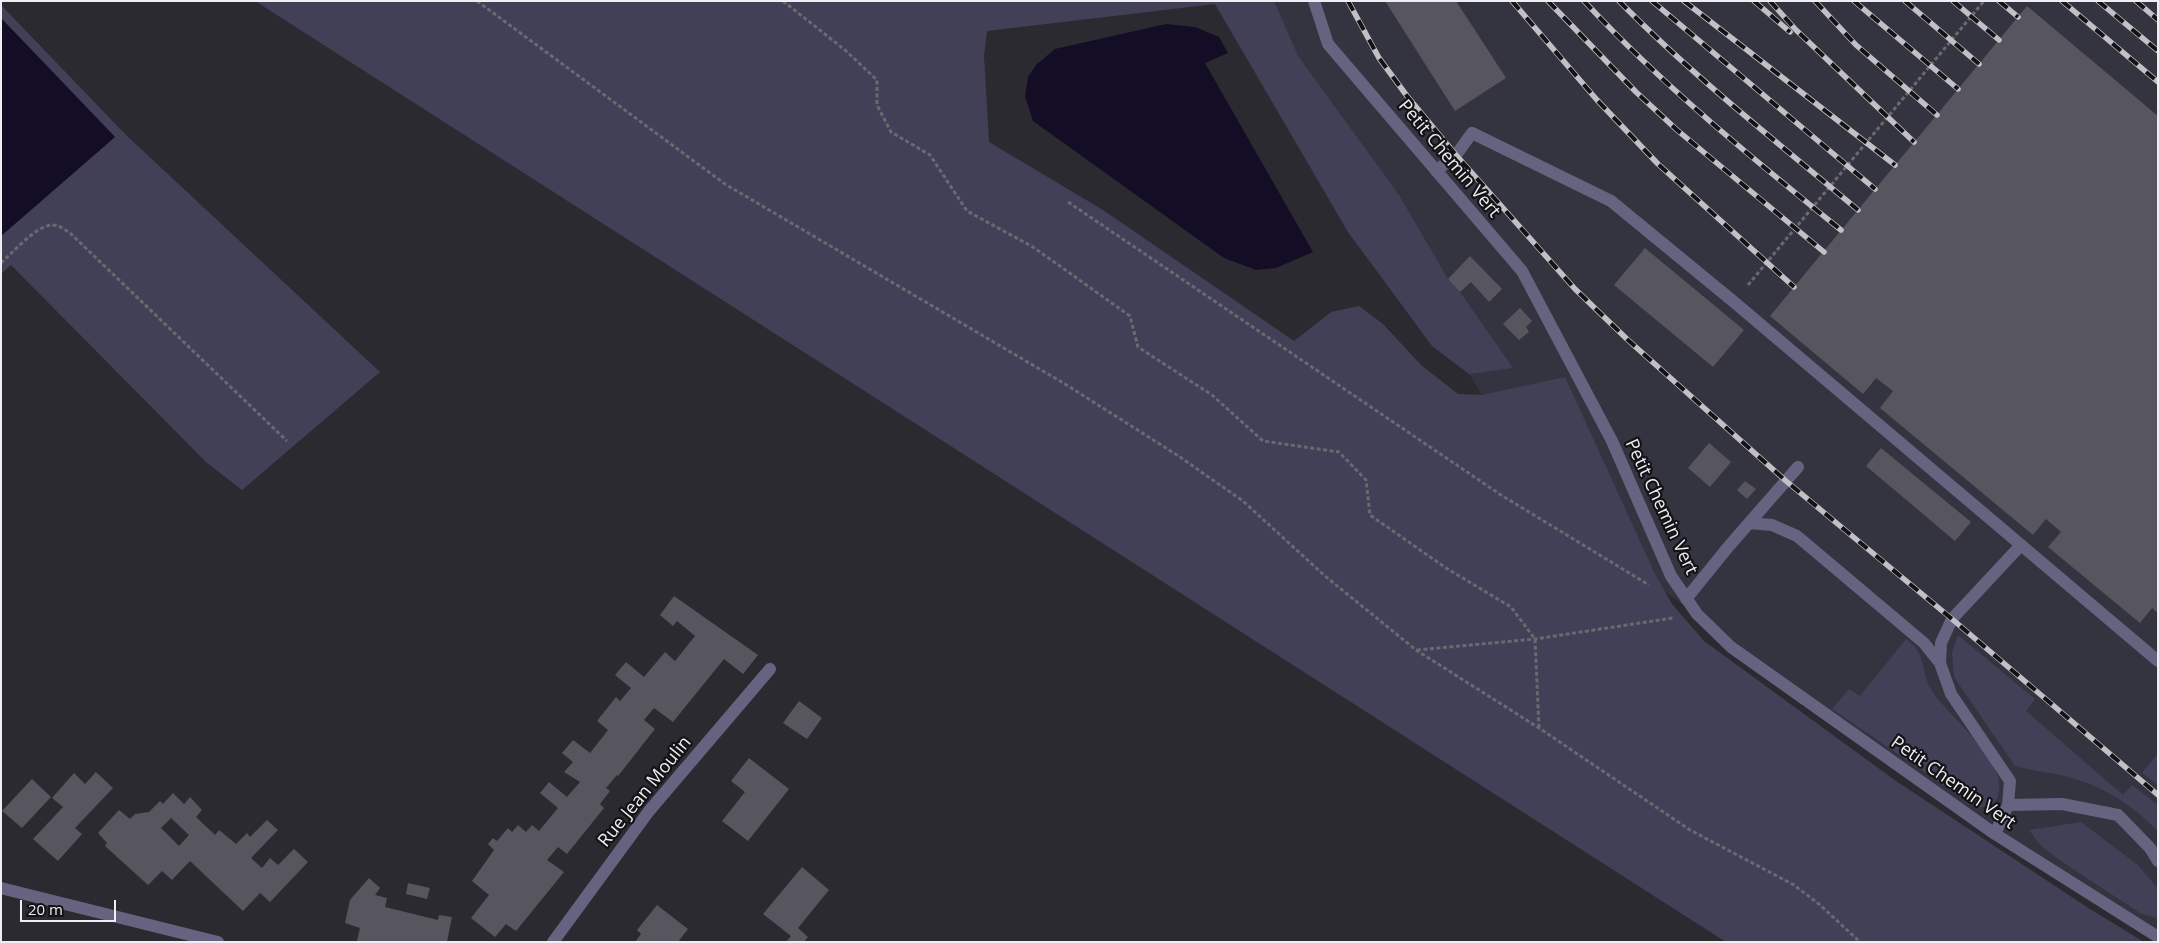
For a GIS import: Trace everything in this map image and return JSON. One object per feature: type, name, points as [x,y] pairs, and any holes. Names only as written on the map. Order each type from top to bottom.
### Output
[{"type":"street","name":"Petit Chemin Vert","points":[[1314,1],[1328,44],[1522,272],[1612,441],[1671,576],[1697,614],[1731,647],[1995,834],[2158,937]]},
{"type":"street","points":[[1436,171],[1456,156],[1472,133],[1610,201],[1734,302],[2158,661]]},
{"type":"street","points":[[1686,599],[1749,523],[1798,468]]},
{"type":"street","points":[[1749,523],[1772,526],[1797,536],[1924,643],[1940,663],[1951,694],[2010,780],[2008,805],[1995,834]]},
{"type":"street","points":[[1940,663],[1941,642],[1952,619],[2021,545]]},
{"type":"street","name":"Rue Jean Moulin","points":[[553,942],[649,811],[770,669]]},
{"type":"street","points":[[2008,805],[2062,804],[2118,815],[2150,848],[2158,861]]},
{"type":"street","points":[[1,888],[218,942]]},
{"type":"path","points":[[477,1],[725,184],[1064,384],[1177,455],[1243,501],[1325,576],[1416,650],[1539,728],[1690,830],[1794,885],[1819,904],[1860,942]]},
{"type":"path","points":[[783,1],[845,50],[877,80],[877,105],[891,132],[930,156],[967,211],[1033,247],[1130,316],[1138,347],[1212,395],[1262,441],[1339,452],[1366,480],[1370,515],[1446,568],[1511,607],[1535,639],[1539,728]]},
{"type":"path","points":[[1734,302],[1984,1]]},
{"type":"path","points":[[1068,202],[1501,495],[1654,588]]},
{"type":"path","points":[[1,263],[33,233],[50,225],[59,226],[70,233],[202,362],[287,441]]},
{"type":"path","points":[[1416,650],[1535,639],[1697,614]]},
{"type":"shaded area","points":[[255,1],[1274,1],[1298,56],[1399,195],[1448,279],[1460,292],[1513,368],[1469,374],[1432,346],[1348,232],[1215,4],[987,31],[984,56],[989,142],[1103,210],[1294,341],[1331,312],[1359,306],[1383,324],[1421,365],[1458,394],[1482,395],[1565,377],[1655,574],[1672,604],[1704,641],[1896,781],[2090,909],[2144,942],[1726,942]]},
{"type":"shaded area","points":[[1258,1],[2158,1],[2158,937],[1995,834],[1697,614],[1547,509],[1258,6]]},
{"type":"shaded area","points":[[1,5],[126,135],[380,372],[242,490],[206,462],[11,265],[1,274],[1,236],[115,137],[1,18]]},
{"type":"shaded area","points":[[1,18],[115,137],[1,236]]},
{"type":"shaded area","points":[[1166,24],[1195,27],[1219,37],[1228,53],[1205,63],[1313,252],[1276,268],[1256,270],[1224,258],[1033,121],[1025,96],[1028,77],[1036,65],[1055,49]]},
{"type":"shaded area","points":[[1958,635],[2035,699],[2026,711],[2123,795],[2132,785],[2158,805],[2158,831],[2126,804],[2092,785],[2065,776],[2015,766],[1954,677],[1952,653]]},
{"type":"shaded area","points":[[1906,639],[1918,651],[1927,682],[1937,698],[1974,738],[1995,767],[1999,782],[1998,796],[1995,802],[1990,805],[1977,808],[1832,709],[1849,689],[1860,696]]},
{"type":"shaded area","points":[[2158,754],[2158,785],[2142,773]]},
{"type":"shaded area","points":[[2081,822],[2139,866],[2158,889],[2158,919],[2140,913],[2058,859],[2040,845],[2029,830]]},
{"type":"building","points":[[1385,1],[1456,1],[1506,78],[1455,111]]},
{"type":"building","points":[[2027,6],[2158,116],[2158,613],[2152,608],[2140,623],[2048,547],[2061,532],[2046,519],[2033,535],[1880,408],[1893,391],[1876,378],[1863,394],[1770,316]]},
{"type":"building","points":[[1645,248],[1744,330],[1713,367],[1614,285]]},
{"type":"building","points":[[1470,256],[1502,289],[1489,302],[1471,282],[1460,292],[1448,279]]},
{"type":"building","points":[[1520,308],[1532,321],[1526,327],[1529,332],[1519,340],[1503,324]]},
{"type":"building","points":[[1709,443],[1731,462],[1710,487],[1688,468]]},
{"type":"building","points":[[1881,448],[1971,522],[1955,541],[1866,466]]},
{"type":"building","points":[[1745,481],[1756,489],[1747,499],[1737,490]]},
{"type":"building","points":[[674,596],[758,655],[743,674],[724,659],[673,722],[654,708],[644,720],[655,729],[618,776],[606,788],[610,791],[600,804],[604,808],[567,854],[558,847],[547,860],[564,872],[516,931],[506,924],[495,937],[471,918],[489,895],[472,881],[494,850],[488,844],[493,838],[497,841],[508,828],[512,832],[518,825],[526,832],[532,825],[539,831],[558,808],[540,793],[549,782],[567,797],[580,782],[564,772],[573,762],[562,753],[573,740],[590,753],[608,730],[597,721],[616,697],[620,701],[631,688],[615,675],[626,662],[644,677],[665,652],[675,661],[695,636],[677,621],[673,626],[660,615]]},
{"type":"building","points":[[799,701],[822,718],[807,739],[783,723]]},
{"type":"building","points":[[749,758],[789,789],[748,841],[722,821],[745,792],[731,781]]},
{"type":"building","points":[[96,772],[113,788],[75,828],[82,834],[58,861],[33,839],[63,807],[52,798],[74,773],[85,784]]},
{"type":"building","points":[[32,779],[51,797],[22,828],[2,811]]},
{"type":"building","points":[[173,793],[184,804],[190,797],[202,810],[196,817],[215,835],[219,830],[236,844],[247,833],[250,837],[267,820],[278,830],[251,858],[262,868],[270,858],[278,865],[294,849],[308,862],[270,902],[260,893],[243,911],[190,861],[172,880],[162,871],[148,885],[105,846],[107,843],[98,833],[119,810],[130,819],[135,814],[149,812],[160,801],[163,804]],"holes":[[[171,818],[189,835],[179,846],[161,828]]]},
{"type":"building","points":[[802,867],[829,890],[798,928],[808,937],[804,942],[786,942],[791,936],[763,914]]},
{"type":"building","points":[[369,878],[380,888],[375,895],[387,898],[385,907],[438,920],[439,915],[452,917],[447,942],[357,941],[360,928],[345,923],[350,900]]},
{"type":"building","points":[[408,883],[430,888],[427,899],[406,894]]},
{"type":"building","points":[[657,905],[688,929],[678,942],[635,942],[641,934],[637,930]]},
{"type":"railway","points":[[1348,1],[1379,58],[1407,96],[1456,155],[1575,289],[1629,341],[1786,481],[1952,619],[2158,795]]},
{"type":"railway","points":[[1512,1],[1597,100],[1658,164],[1794,287]]},
{"type":"railway","points":[[1548,1],[1636,92],[1677,130],[1824,252]]},
{"type":"railway","points":[[1584,1],[1645,62],[1708,120],[1841,230]]},
{"type":"railway","points":[[1619,1],[1706,83],[1858,210]]},
{"type":"railway","points":[[1652,1],[1875,189]]},
{"type":"railway","points":[[1684,1],[1895,165]]},
{"type":"railway","points":[[1754,1],[1790,32]]},
{"type":"railway","points":[[1770,1],[1796,30],[1914,142]]},
{"type":"railway","points":[[1815,1],[1856,45],[1937,115]]},
{"type":"railway","points":[[1854,1],[1958,89]]},
{"type":"railway","points":[[1905,1],[1979,64]]},
{"type":"railway","points":[[1953,1],[1999,40]]},
{"type":"railway","points":[[1999,1],[2018,17]]},
{"type":"railway","points":[[2062,1],[2158,82]]},
{"type":"railway","points":[[2098,1],[2158,51]]},
{"type":"railway","points":[[2136,1],[2158,20]]}]
